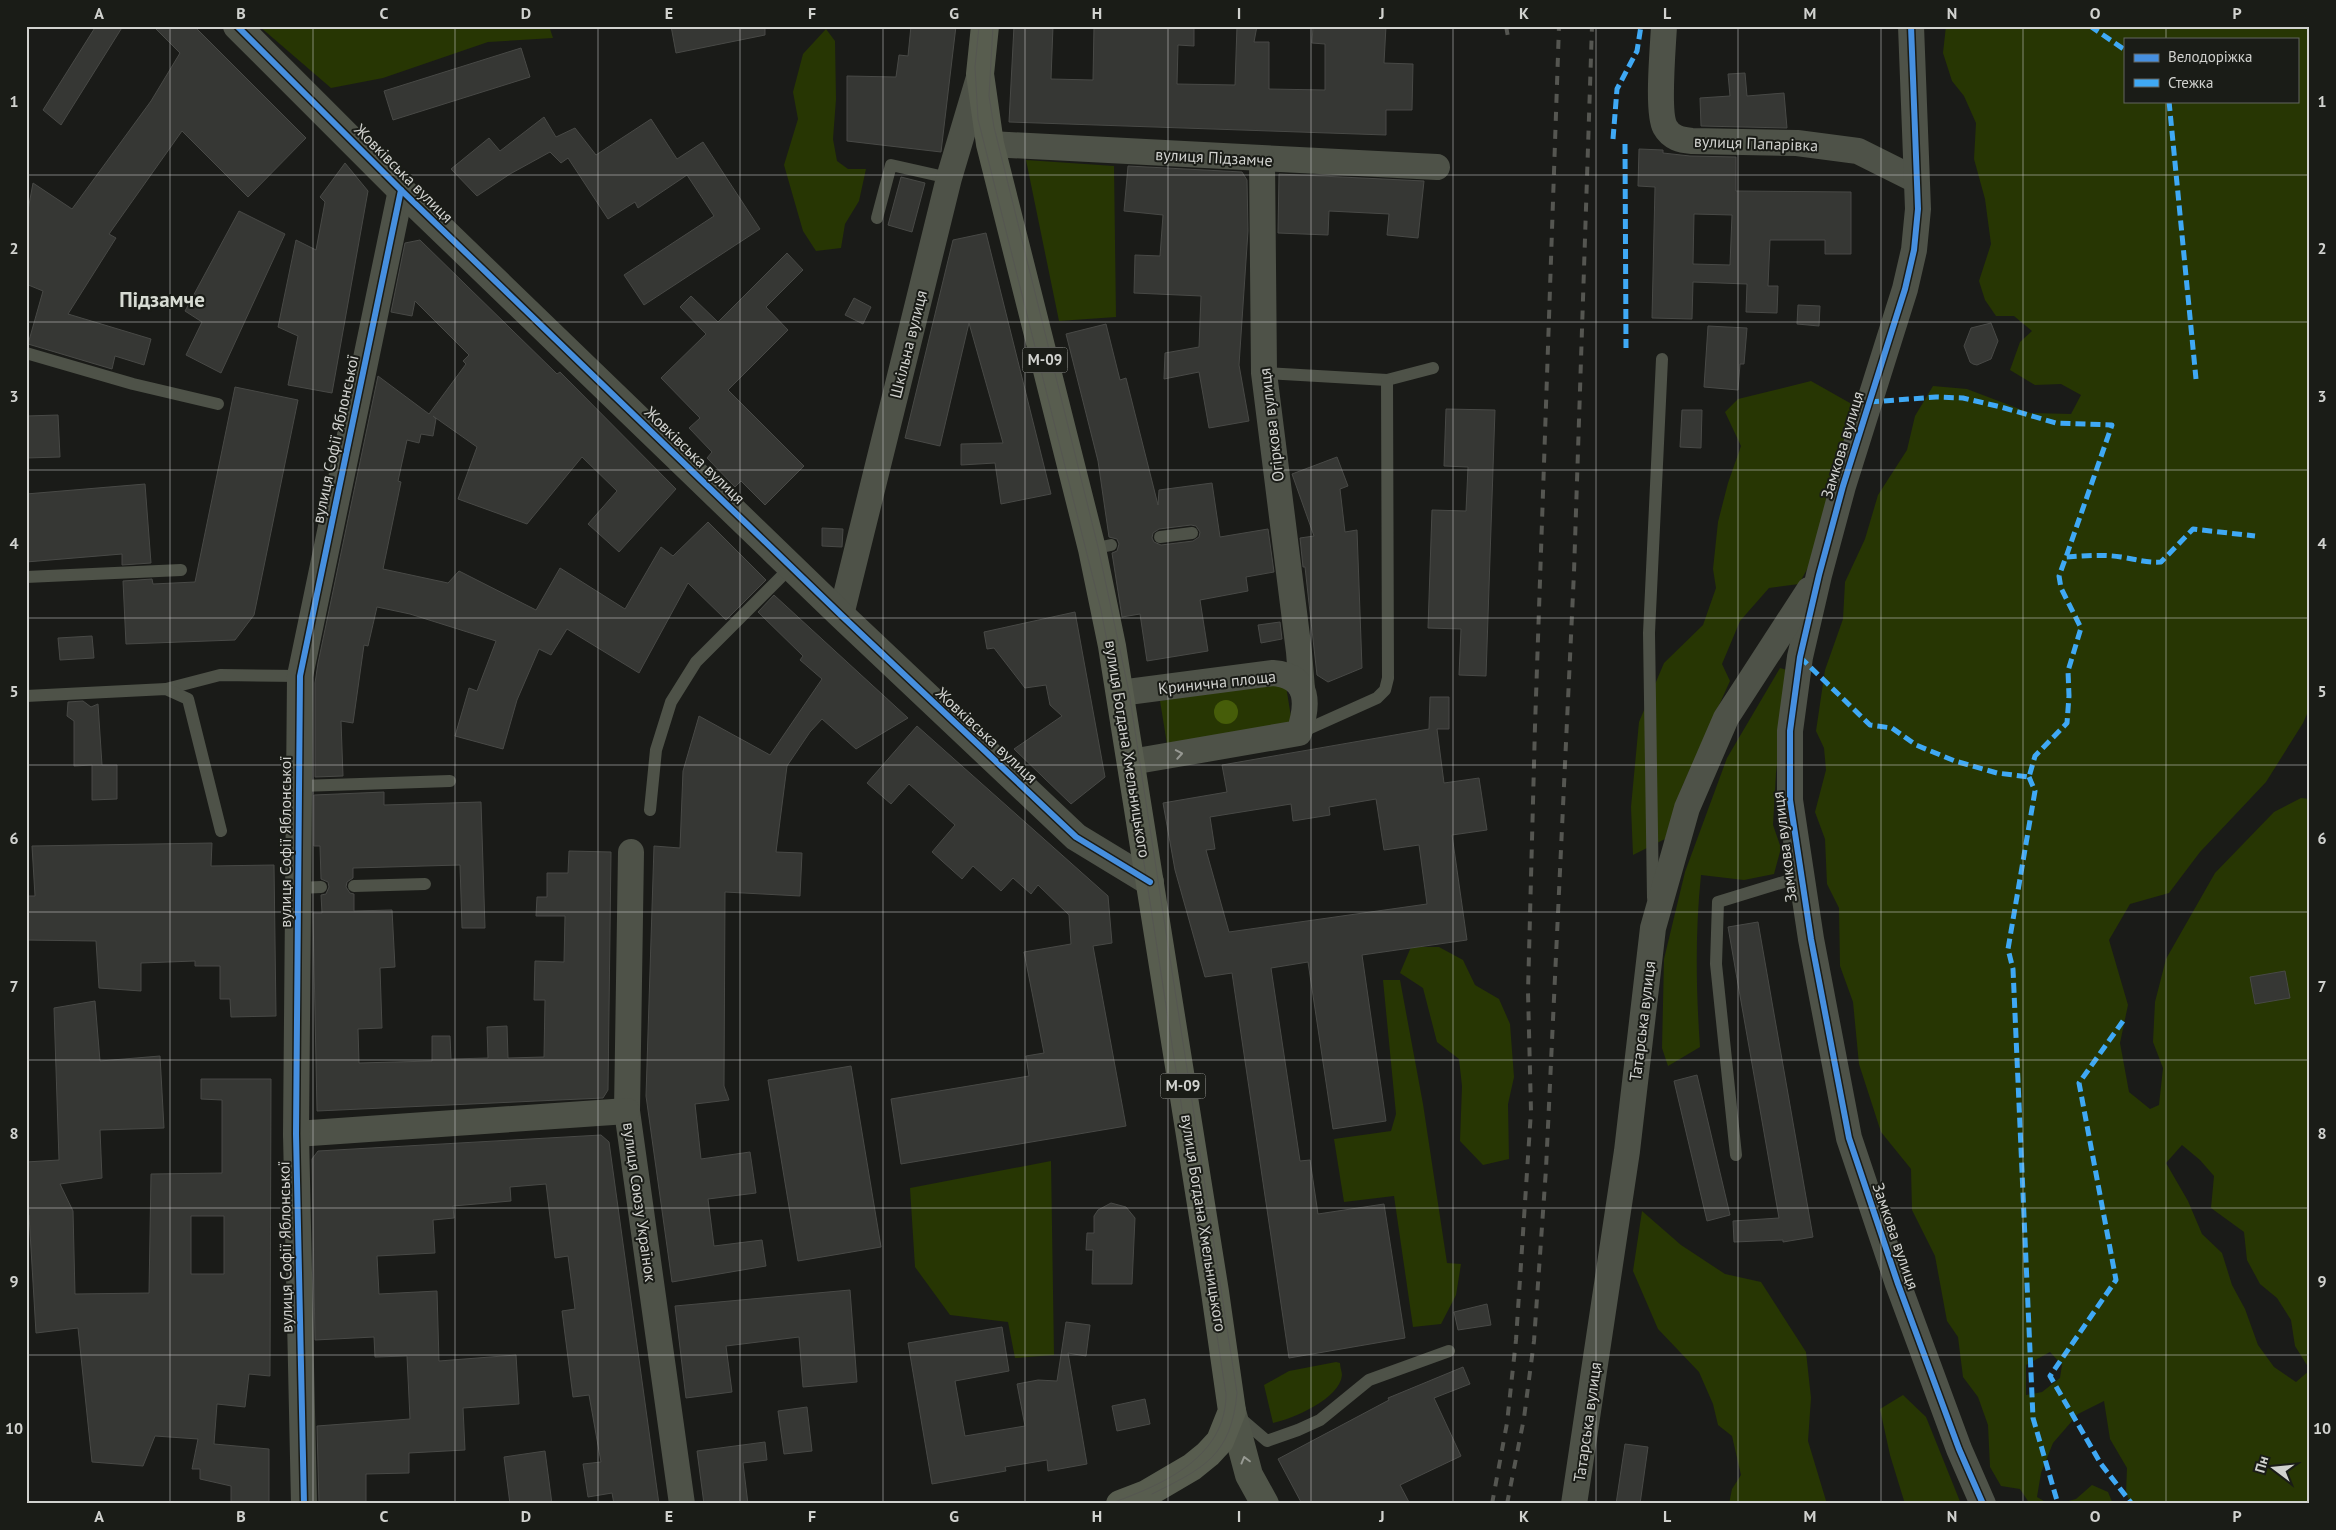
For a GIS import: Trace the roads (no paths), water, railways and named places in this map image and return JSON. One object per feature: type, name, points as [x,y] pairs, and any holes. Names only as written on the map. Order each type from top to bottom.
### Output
[{"type":"main road","name":"вулиця Богдана Хмельницького","points":[[985,26],[980,74],[990,144],[1101,547],[1120,693],[1215,1292],[1232,1411],[1249,1475],[1265,1504]]},
{"type":"main road","name":"М-09","points":[[1120,1504],[1146,1494],[1192,1467],[1208,1454],[1220,1442],[1232,1411]]},
{"type":"street","name":"Жовківська вулиця","points":[[237,26],[402,190],[840,615],[1076,837],[1150,882]]},
{"type":"street","name":"вулиця Папарівка","points":[[1664,26],[1662,118],[1669,133],[1676,138],[1692,141],[1797,143],[1858,151],[1916,180]]},
{"type":"street","name":"Замкова вулиця","points":[[1910,26],[1918,209],[1914,250],[1905,289],[1843,486],[1818,575],[1800,658],[1790,731],[1790,800],[1800,877],[1849,1138],[1908,1312],[1959,1450],[1983,1504]]},
{"type":"street","name":"Шкільна вулиця","points":[[840,615],[949,178],[980,74]]},
{"type":"street","name":"вулиця Підзамче","points":[[990,144],[1262,160],[1437,167]]},
{"type":"street","name":"Огіркова вулиця","points":[[1262,160],[1264,373],[1302,689]]},
{"type":"street","name":"вулиця Софії Яблонської","points":[[304,1504],[296,1134],[310,887],[300,786],[300,676],[402,190]]},
{"type":"street","name":"Татарська вулиця","points":[[1574,1504],[1627,1151],[1653,928],[1687,808],[1726,718],[1818,575]]},
{"type":"street","name":"Кринична площа","points":[[1120,693],[1273,673],[1286,676],[1302,689]]},
{"type":"street","points":[[1131,762],[1299,733],[1306,708],[1302,689]]},
{"type":"street","points":[[627,1111],[631,852]]},
{"type":"street","name":"вулиця Союзу Українок","points":[[296,1134],[627,1111],[682,1504]]},
{"type":"lane","points":[[877,218],[891,165],[949,178]]},
{"type":"lane","points":[[26,353],[133,384],[218,404]]},
{"type":"lane","points":[[1653,928],[1649,633],[1662,359]]},
{"type":"lane","points":[[1264,373],[1387,380],[1434,368]]},
{"type":"lane","points":[[1299,733],[1376,698],[1385,690],[1388,678],[1387,380]]},
{"type":"lane","points":[[1160,537],[1192,533]]},
{"type":"lane","points":[[650,810],[656,750],[671,702],[696,662],[791,567]]},
{"type":"lane","points":[[26,577],[181,570]]},
{"type":"lane","points":[[26,696],[166,690],[220,675],[300,676]]},
{"type":"lane","points":[[166,690],[188,699],[221,831]]},
{"type":"lane","points":[[300,786],[450,781]]},
{"type":"lane","points":[[1736,1154],[1716,964],[1718,902],[1800,877]]},
{"type":"lane","points":[[354,886],[425,884]]},
{"type":"lane","points":[[1232,1411],[1267,1441],[1320,1420],[1369,1380],[1449,1351]]},
{"type":"tram line","points":[[979,26],[975,67],[978,119],[1101,610],[1121,714],[1226,1394],[1223,1416],[1215,1436],[1203,1452],[1169,1478],[1150,1488],[1109,1504]]},
{"type":"tram line","points":[[993,26],[989,96],[994,127],[1098,547],[1129,692],[1237,1393],[1234,1414],[1228,1432],[1221,1446],[1212,1457],[1186,1476],[1152,1494]]},
{"type":"railway","points":[[1506,26],[1509,42]]},
{"type":"railway","points":[[1492,1504],[1507,1423],[1516,1340],[1531,1111],[1528,992],[1535,726],[1559,26]]},
{"type":"railway","points":[[1507,1504],[1524,1418],[1534,1341],[1546,1169],[1574,572],[1592,26]]},
{"type":"district","name":"Підзамче","points":[[162,300]]}]
